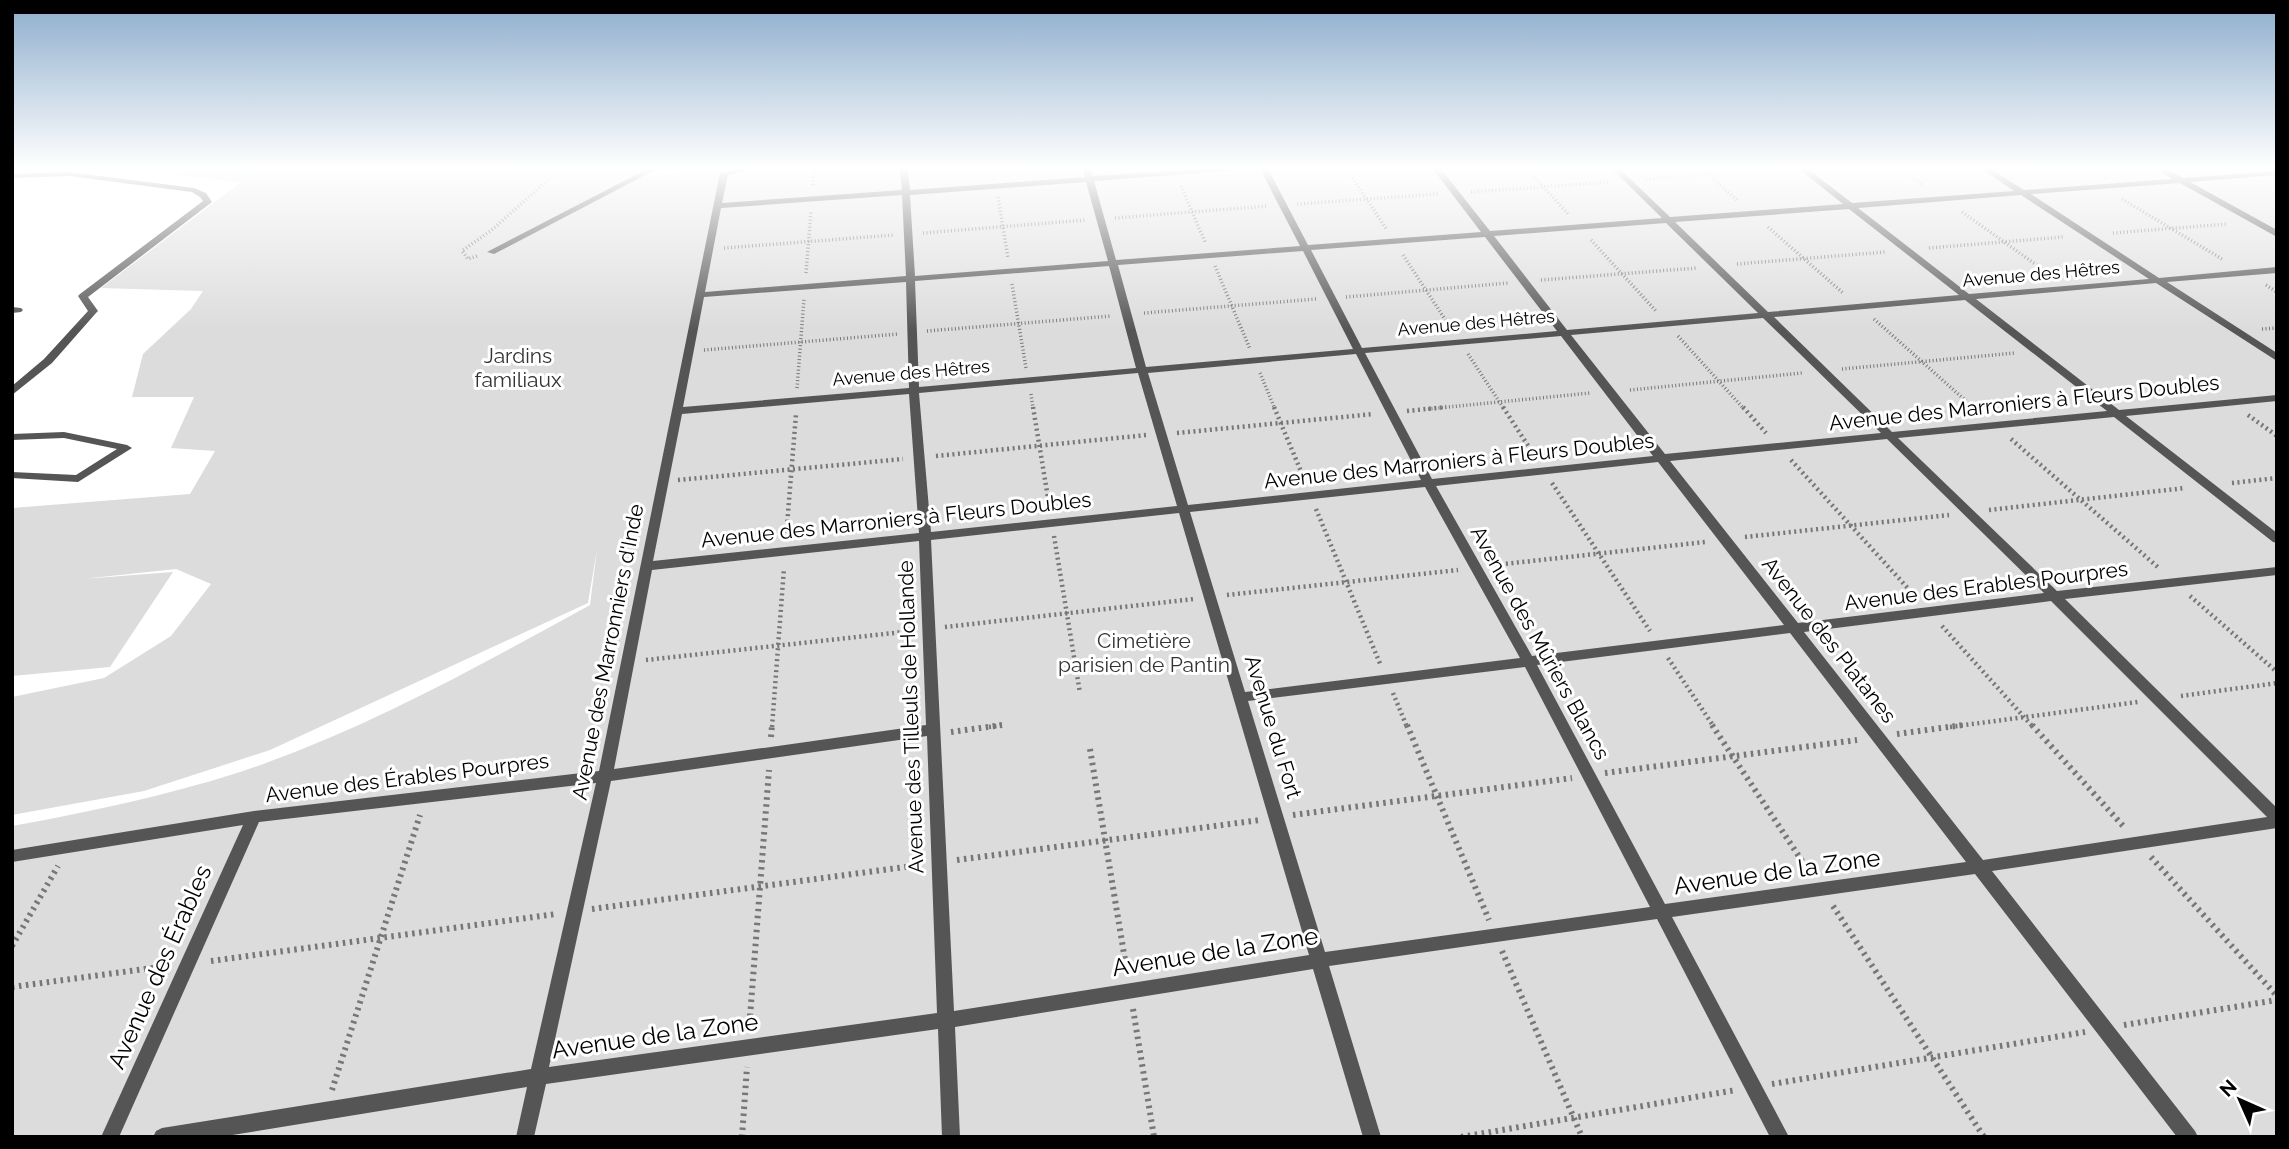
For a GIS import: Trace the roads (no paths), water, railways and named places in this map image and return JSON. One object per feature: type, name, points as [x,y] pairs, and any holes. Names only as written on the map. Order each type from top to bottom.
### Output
[{"type":"lane","points":[[12,391],[48,361],[93,311],[83,296],[181,223]]},
{"type":"lane","points":[[491,252],[548,223]]},
{"type":"lane","name":"Avenue des Marronniers d'Inde","points":[[525,1137],[536,1077],[605,776],[715,223]]},
{"type":"lane","name":"Avenue des Tilleuls de Hollande","points":[[908,223],[914,390],[925,535],[951,1137]]},
{"type":"lane","name":"Avenue du Fort","points":[[1101,223],[1142,371],[1242,696],[1372,1137]]},
{"type":"lane","name":"Avenue des Mûriers Blancs","points":[[1292,223],[1429,484],[1528,660],[1780,1137]]},
{"type":"lane","name":"Avenue des Platanes","points":[[1479,223],[2189,1137]]},
{"type":"lane","points":[[700,295],[1661,223]]},
{"type":"lane","points":[[1671,223],[2054,596],[2277,820]]},
{"type":"lane","points":[[1872,223],[2277,539]]},
{"type":"lane","points":[[2069,223],[2277,358]]},
{"type":"lane","points":[[2258,223],[2277,233]]},
{"type":"lane","name":"Avenue des Hêtres","points":[[678,411],[2277,270]]},
{"type":"lane","name":"Avenue des Marroniers à Fleurs Doubles","points":[[647,566],[1662,458],[2277,398]]},
{"type":"lane","points":[[12,437],[64,436],[127,448],[78,480],[12,475]]},
{"type":"lane","name":"Avenue des Erables Pourpres","points":[[1242,696],[2277,571]]},
{"type":"lane","name":"Avenue des Érables Pourpres","points":[[12,856],[254,817],[605,776],[770,752],[932,733]]},
{"type":"lane","name":"Avenue des Érables","points":[[110,1137],[254,817]]},
{"type":"lane","name":"Avenue de la Zone","points":[[162,1137],[536,1077],[946,1020],[1321,960],[1979,867],[2277,820]]},
{"type":"park label","name":"Jardins familiaux","points":[[518,368]]},
{"type":"park label","name":"Cimetière parisien de Pantin","points":[[1144,653]]}]
